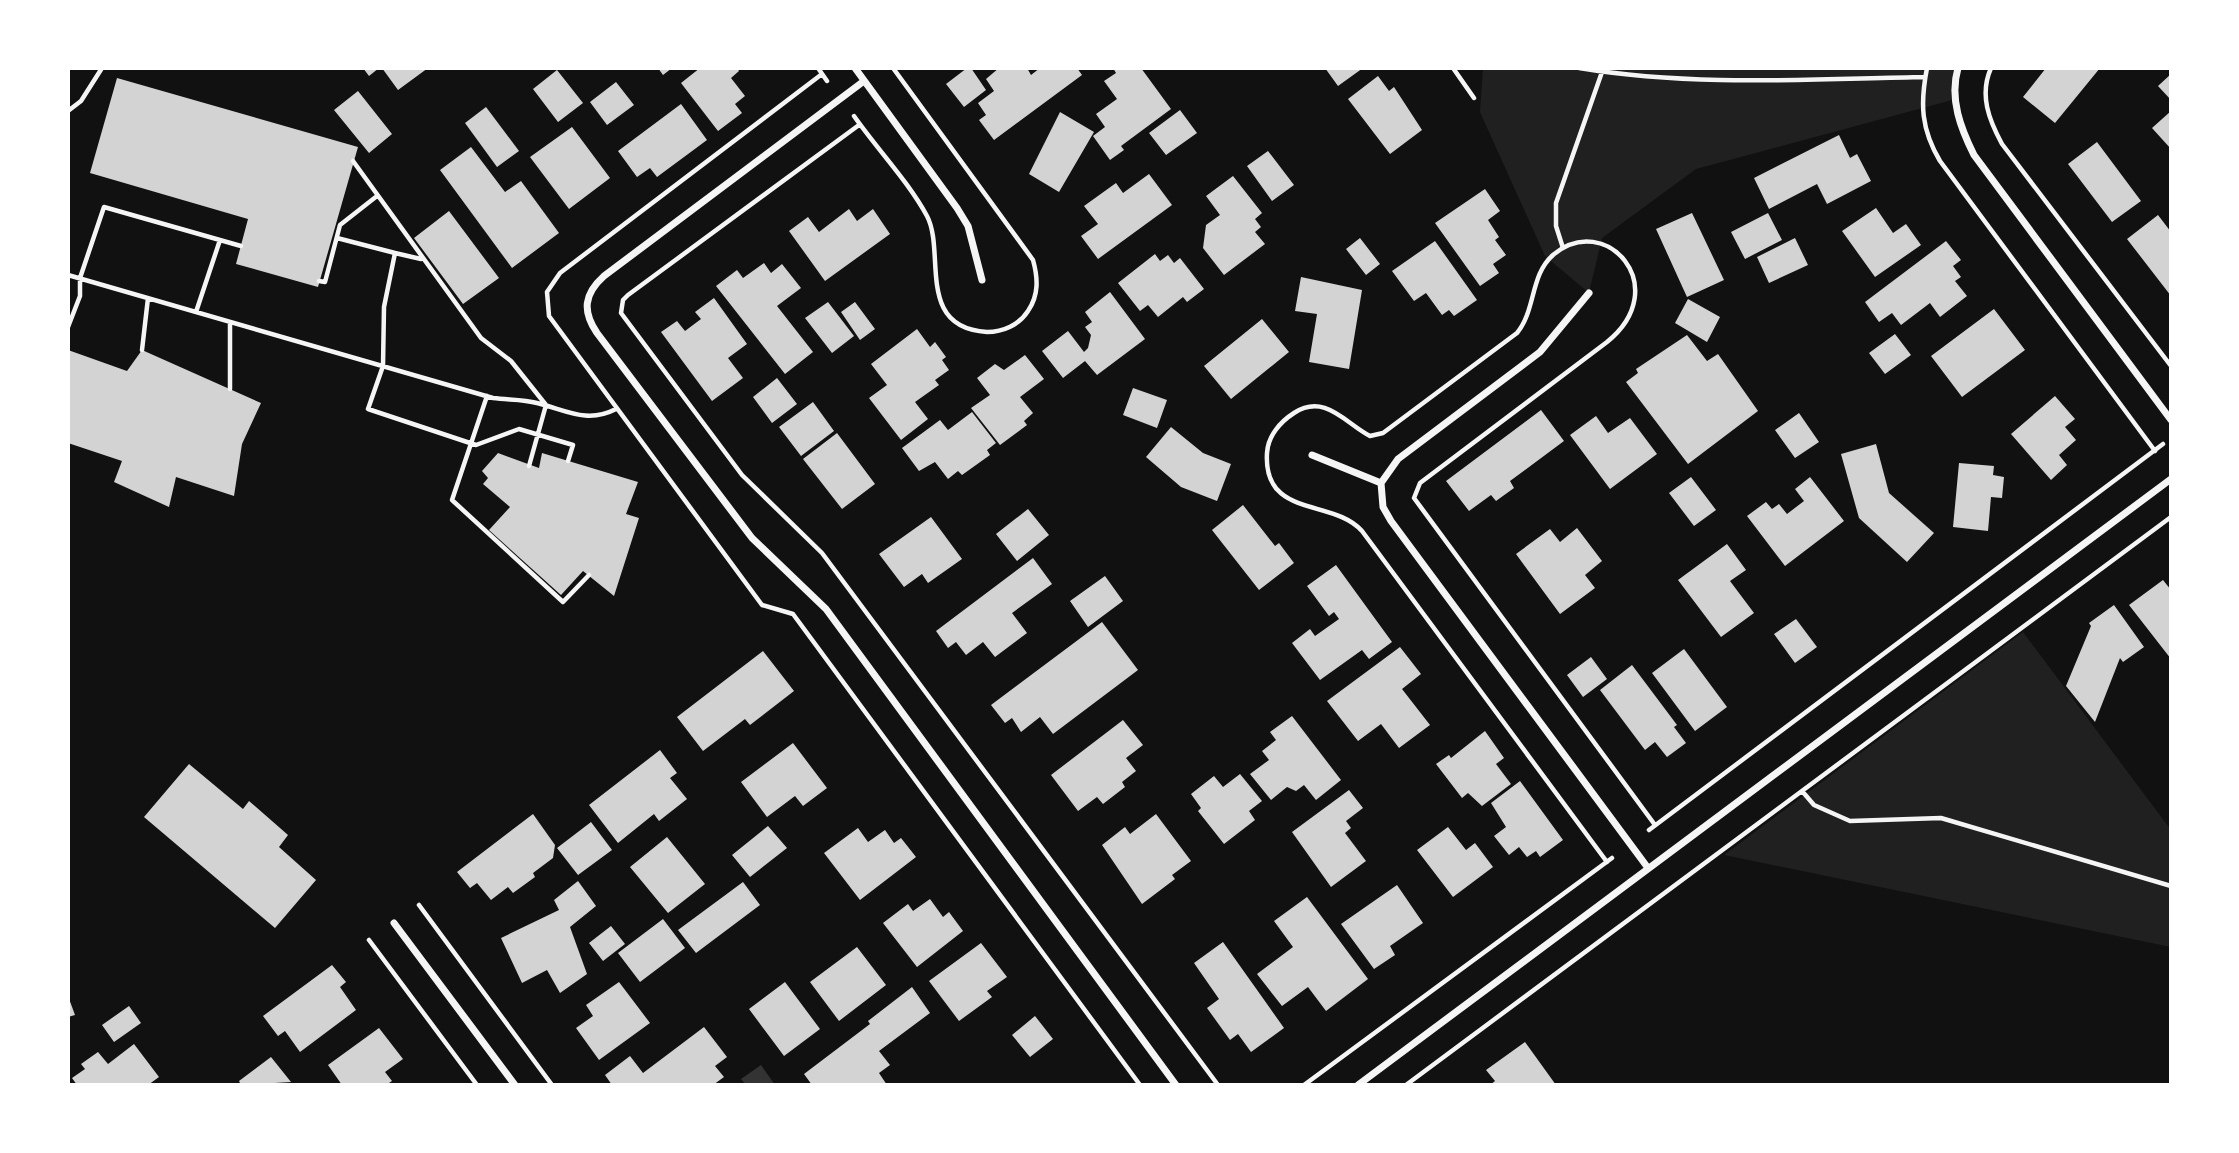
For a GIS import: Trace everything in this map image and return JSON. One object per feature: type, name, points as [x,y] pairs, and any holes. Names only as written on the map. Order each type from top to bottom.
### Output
[{"type":"street","points":[[855,68],[968,226],[982,280]]},
{"type":"street","points":[[1958,68],[1956,109],[1962,132],[1974,155],[2171,419]]},
{"type":"street","points":[[864,81],[604,276],[591,291],[586,302],[586,312],[597,333],[752,538],[826,609],[1177,1085]]},
{"type":"street","points":[[1589,293],[1546,346],[1398,459],[1381,483],[1383,506],[1391,521],[1648,867]]},
{"type":"street","points":[[1312,455],[1381,483]]},
{"type":"street","points":[[1357,1085],[2171,479]]},
{"type":"street","points":[[394,923],[515,1085]]},
{"type":"path","points":[[68,111],[81,101],[102,68]]},
{"type":"path","points":[[818,68],[827,81]]},
{"type":"path","points":[[1452,68],[1474,97]]},
{"type":"path","points":[[1579,68],[1681,79],[1769,82],[1925,77]]},
{"type":"path","points":[[1927,68],[1921,114],[1929,143],[2155,451]]},
{"type":"path","points":[[1991,68],[1986,108],[2002,144],[2171,366]]},
{"type":"path","points":[[1563,248],[1556,226],[1556,203],[1602,72]]},
{"type":"path","points":[[853,116],[859,125],[628,295],[623,300],[621,313],[742,475],[822,553],[1217,1085]]},
{"type":"path","points":[[353,162],[481,338],[511,361],[546,405]]},
{"type":"path","points":[[319,281],[325,282],[340,225],[377,195]]},
{"type":"path","points":[[68,327],[80,296],[80,278],[104,207],[241,246]]},
{"type":"path","points":[[337,238],[421,259]]},
{"type":"path","points":[[196,313],[220,240]]},
{"type":"path","points":[[395,253],[384,307],[383,366],[368,410],[476,445],[519,429],[538,433],[573,445],[568,461]]},
{"type":"path","points":[[68,275],[487,396],[546,405],[580,416],[596,417],[616,409]]},
{"type":"path","points":[[142,349],[148,298]]},
{"type":"path","points":[[230,322],[230,389]]},
{"type":"path","points":[[487,396],[452,500],[563,602],[589,575]]},
{"type":"path","points":[[529,466],[546,405]]},
{"type":"path","points":[[1376,436],[1364,432],[1332,409],[1321,407],[1297,411],[1280,425],[1268,448],[1272,480],[1295,504],[1336,513],[1357,525],[1607,862]]},
{"type":"path","points":[[1649,830],[2163,444]]},
{"type":"path","points":[[1420,484],[1414,498],[1416,504],[1655,825]]},
{"type":"path","points":[[1406,1085],[2171,517]]},
{"type":"path","points":[[1802,791],[1814,805],[1850,821],[1941,818],[2171,886]]},
{"type":"path","points":[[1304,1085],[1612,858]]},
{"type":"path","points":[[419,905],[552,1085]]},
{"type":"path","points":[[369,940],[477,1085]]},
{"type":"shaded area","points":[[1483,68],[1958,68],[1956,99],[1696,169],[1602,238],[1589,293],[1545,256],[1480,112]]},
{"type":"shaded area","points":[[2023,632],[2171,830],[2171,947],[1724,855]]},
{"type":"shaded area","points":[[761,1065],[775,1085],[746,1085],[741,1079]]},
{"type":"building","points":[[363,68],[379,68],[369,76]]},
{"type":"building","points":[[382,68],[428,68],[398,90]]},
{"type":"building","points":[[658,68],[672,68],[663,75]]},
{"type":"building","points":[[700,68],[737,68],[739,71],[731,78],[745,96],[735,104],[742,113],[718,131],[681,83]]},
{"type":"building","points":[[967,68],[971,68],[986,90],[964,107],[946,84]]},
{"type":"building","points":[[999,68],[1027,68],[1031,75],[1040,68],[1077,68],[1082,75],[994,140],[979,120],[986,115],[978,103],[994,91],[986,79]]},
{"type":"building","points":[[1113,68],[1141,68],[1171,109],[1121,146],[1124,150],[1110,160],[1093,136],[1105,127],[1096,114],[1117,99],[1104,81],[1116,73]]},
{"type":"building","points":[[1325,68],[1363,68],[1338,86]]},
{"type":"building","points":[[2046,68],[2100,68],[2055,123],[2023,97]]},
{"type":"building","points":[[557,70],[583,103],[558,122],[533,89]]},
{"type":"building","points":[[2171,74],[2171,100],[2158,86]]},
{"type":"building","points":[[1378,76],[1389,91],[1394,87],[1422,130],[1390,154],[1348,99]]},
{"type":"building","points":[[117,78],[358,147],[318,287],[236,264],[248,219],[90,173]]},
{"type":"building","points":[[616,82],[634,105],[607,125],[590,102]]},
{"type":"building","points":[[358,91],[392,134],[369,153],[334,110]]},
{"type":"building","points":[[681,104],[707,140],[657,177],[650,168],[637,177],[618,151]]},
{"type":"building","points":[[486,107],[519,151],[497,167],[465,123]]},
{"type":"building","points":[[1180,110],[1197,133],[1166,155],[1149,133]]},
{"type":"building","points":[[2171,111],[2171,149],[2152,128]]},
{"type":"building","points":[[1060,112],[1094,132],[1059,192],[1029,174]]},
{"type":"building","points":[[572,127],[610,178],[569,209],[530,157]]},
{"type":"building","points":[[1839,135],[1850,158],[1857,154],[1871,181],[1827,204],[1817,184],[1769,209],[1754,178]]},
{"type":"building","points":[[2097,142],[2141,201],[2112,222],[2068,164]]},
{"type":"building","points":[[471,147],[505,192],[521,181],[559,233],[512,268],[440,170]]},
{"type":"building","points":[[1268,151],[1294,185],[1272,201],[1247,166]]},
{"type":"building","points":[[1149,174],[1172,205],[1098,259],[1081,236],[1098,224],[1084,206],[1116,183],[1123,193]]},
{"type":"building","points":[[1233,176],[1262,213],[1255,219],[1261,227],[1255,232],[1265,244],[1224,275],[1203,248],[1206,225],[1220,215],[1206,196]]},
{"type":"building","points":[[1485,189],[1500,211],[1488,220],[1499,237],[1495,240],[1506,255],[1493,264],[1499,273],[1480,286],[1435,223]]},
{"type":"building","points":[[1876,208],[1893,233],[1906,224],[1921,245],[1875,277],[1842,231]]},
{"type":"building","points":[[849,209],[857,221],[873,209],[890,234],[825,281],[789,231],[808,217],[819,232]]},
{"type":"building","points":[[449,211],[499,278],[463,304],[414,238]]},
{"type":"building","points":[[1692,213],[1724,280],[1687,297],[1656,229]]},
{"type":"building","points":[[1768,213],[1782,240],[1745,259],[1731,232]]},
{"type":"building","points":[[2158,215],[2171,232],[2171,296],[2127,239]]},
{"type":"building","points":[[1360,238],[1380,264],[1366,275],[1346,249]]},
{"type":"building","points":[[1795,238],[1808,265],[1769,283],[1757,257]]},
{"type":"building","points":[[1435,241],[1477,300],[1454,316],[1449,310],[1442,315],[1426,293],[1414,301],[1392,271]]},
{"type":"building","points":[[1946,241],[1961,260],[1953,266],[1961,277],[1955,281],[1967,296],[1940,317],[1930,303],[1901,325],[1892,313],[1879,322],[1865,302]]},
{"type":"building","points":[[1155,254],[1160,261],[1168,255],[1174,263],[1180,258],[1204,289],[1187,302],[1183,297],[1158,317],[1148,305],[1140,311],[1118,283]]},
{"type":"building","points":[[764,263],[771,273],[782,264],[801,288],[777,306],[813,352],[785,374],[716,286],[737,270],[743,278]]},
{"type":"building","points":[[1301,277],[1362,290],[1349,369],[1309,362],[1317,314],[1295,311]]},
{"type":"building","points":[[1110,292],[1145,339],[1097,375],[1085,361],[1063,378],[1042,351],[1068,331],[1084,352],[1088,348],[1091,335],[1085,327],[1092,322],[1085,312]]},
{"type":"building","points":[[714,298],[747,344],[728,358],[743,378],[712,401],[661,332],[677,321],[685,331],[701,319],[695,312]]},
{"type":"building","points":[[1688,299],[1720,317],[1707,342],[1675,323]]},
{"type":"building","points":[[828,302],[854,336],[832,353],[805,318]]},
{"type":"building","points":[[855,302],[875,329],[860,340],[841,312]]},
{"type":"building","points":[[1994,309],[2025,350],[1962,397],[1931,356]]},
{"type":"building","points":[[1262,319],[1289,352],[1231,399],[1204,366]]},
{"type":"building","points":[[917,329],[930,347],[935,342],[946,357],[942,360],[949,370],[935,380],[939,385],[915,402],[928,419],[901,440],[869,398],[887,385],[871,364]]},
{"type":"building","points":[[1895,334],[1911,355],[1885,374],[1869,353]]},
{"type":"building","points":[[1687,335],[1707,361],[1718,354],[1758,411],[1688,464],[1626,382],[1638,373],[1636,369]]},
{"type":"building","points":[[68,350],[127,371],[142,350],[261,403],[242,444],[234,496],[176,477],[169,507],[114,482],[122,461],[68,443]]},
{"type":"building","points":[[1025,355],[1044,379],[1020,397],[1033,413],[1024,421],[1027,425],[1000,445],[971,408],[990,395],[977,378],[995,364],[1004,370]]},
{"type":"building","points":[[777,378],[797,404],[772,423],[753,397]]},
{"type":"building","points":[[1133,388],[1167,400],[1157,428],[1123,415]]},
{"type":"building","points":[[2055,396],[2075,419],[2065,427],[2076,440],[2059,455],[2067,465],[2051,480],[2011,434]]},
{"type":"building","points":[[813,402],[834,431],[801,456],[779,427]]},
{"type":"building","points":[[1541,410],[1564,441],[1510,481],[1514,488],[1496,501],[1491,495],[1469,511],[1446,481]]},
{"type":"building","points":[[972,412],[996,443],[987,450],[990,455],[962,475],[958,471],[948,479],[935,462],[919,471],[902,448],[940,420],[948,430]]},
{"type":"building","points":[[1799,413],[1819,442],[1795,458],[1775,430]]},
{"type":"building","points":[[1596,416],[1608,433],[1630,418],[1657,454],[1610,489],[1570,435]]},
{"type":"building","points":[[1171,427],[1203,453],[1231,464],[1217,501],[1181,487],[1146,457]]},
{"type":"building","points":[[837,433],[875,484],[842,509],[803,459]]},
{"type":"building","points":[[1876,444],[1889,493],[1934,533],[1907,562],[1859,518],[1841,454]]},
{"type":"building","points":[[498,453],[539,468],[542,453],[638,482],[626,514],[639,518],[614,596],[583,571],[561,595],[489,530],[510,507],[483,484],[488,478],[482,471]]},
{"type":"building","points":[[1959,463],[1994,466],[1993,475],[2004,477],[2002,498],[1991,497],[1988,531],[1953,527]]},
{"type":"building","points":[[1691,477],[1716,510],[1694,526],[1669,493]]},
{"type":"building","points":[[1810,477],[1844,521],[1785,566],[1747,516],[1766,502],[1772,509],[1779,504],[1787,514],[1804,501],[1795,489]]},
{"type":"building","points":[[1243,505],[1275,546],[1279,543],[1294,563],[1259,590],[1212,530]]},
{"type":"building","points":[[1028,509],[1049,535],[1017,561],[996,534]]},
{"type":"building","points":[[931,517],[962,559],[928,583],[922,574],[904,587],[879,554]]},
{"type":"building","points":[[1577,528],[1602,561],[1585,575],[1595,588],[1560,614],[1516,554],[1550,529],[1560,542]]},
{"type":"building","points":[[1727,544],[1746,570],[1730,581],[1754,613],[1721,637],[1678,580]]},
{"type":"building","points":[[1033,558],[1052,584],[1012,613],[1027,633],[995,657],[983,642],[966,655],[956,642],[948,648],[936,631]]},
{"type":"building","points":[[1336,565],[1392,642],[1369,659],[1362,650],[1320,680],[1292,643],[1310,629],[1315,636],[1339,619],[1334,612],[1329,616],[1307,586]]},
{"type":"building","points":[[1105,576],[1123,601],[1088,627],[1070,601]]},
{"type":"building","points":[[2163,580],[2171,590],[2171,659],[2129,605]]},
{"type":"building","points":[[2114,605],[2144,647],[2123,662],[2120,658],[2095,722],[2066,686],[2091,626],[2089,623]]},
{"type":"building","points":[[1796,619],[1817,647],[1795,663],[1774,634]]},
{"type":"building","points":[[1102,622],[1138,670],[1053,734],[1040,717],[1021,732],[1012,718],[1005,723],[991,705]]},
{"type":"building","points":[[1400,647],[1421,674],[1402,689],[1430,725],[1399,748],[1381,724],[1358,741],[1327,701]]},
{"type":"building","points":[[1684,649],[1727,707],[1695,731],[1652,673]]},
{"type":"building","points":[[763,651],[794,691],[750,725],[745,719],[703,751],[677,717]]},
{"type":"building","points":[[1591,657],[1607,679],[1583,697],[1567,675]]},
{"type":"building","points":[[1632,665],[1677,725],[1674,727],[1686,743],[1667,757],[1655,742],[1645,750],[1600,690]]},
{"type":"building","points":[[1292,716],[1341,780],[1316,800],[1304,785],[1296,791],[1287,787],[1271,800],[1250,774],[1269,760],[1262,751],[1276,740],[1270,732]]},
{"type":"building","points":[[1123,720],[1143,745],[1126,758],[1136,771],[1122,782],[1125,787],[1103,804],[1097,797],[1078,811],[1051,775]]},
{"type":"building","points":[[1485,731],[1504,758],[1496,764],[1511,784],[1482,806],[1468,793],[1462,798],[1436,764],[1449,755],[1451,758]]},
{"type":"building","points":[[793,743],[827,788],[803,806],[795,796],[767,817],[741,782]]},
{"type":"building","points":[[660,750],[677,773],[670,778],[687,799],[659,821],[654,814],[618,843],[589,805]]},
{"type":"building","points":[[189,764],[243,809],[249,801],[288,835],[279,847],[316,880],[275,928],[144,817]]},
{"type":"building","points":[[1240,774],[1262,801],[1249,811],[1255,820],[1224,844],[1198,811],[1201,808],[1191,794],[1214,776],[1223,787]]},
{"type":"building","points":[[1520,781],[1563,840],[1540,857],[1536,851],[1527,857],[1519,847],[1509,855],[1494,836],[1506,827],[1491,803]]},
{"type":"building","points":[[1349,790],[1363,808],[1346,821],[1351,828],[1345,833],[1366,861],[1331,887],[1292,832]]},
{"type":"building","points":[[533,814],[555,845],[553,858],[533,873],[535,877],[513,893],[508,887],[491,900],[477,883],[470,888],[457,872]]},
{"type":"building","points":[[1156,814],[1191,861],[1172,875],[1175,879],[1142,904],[1102,845],[1125,827],[1130,834]]},
{"type":"building","points":[[591,822],[612,850],[578,875],[557,848]]},
{"type":"building","points":[[768,826],[787,848],[750,877],[732,855]]},
{"type":"building","points":[[1448,827],[1466,850],[1475,843],[1493,867],[1453,897],[1417,850]]},
{"type":"building","points":[[858,828],[868,842],[885,830],[894,843],[901,838],[916,857],[860,900],[824,853]]},
{"type":"building","points":[[667,837],[705,884],[668,913],[630,867]]},
{"type":"building","points":[[578,881],[596,906],[570,927],[587,974],[560,993],[547,970],[522,983],[501,938],[559,910],[554,900]]},
{"type":"building","points":[[743,882],[760,905],[696,953],[678,930]]},
{"type":"building","points":[[1397,885],[1423,923],[1390,946],[1395,955],[1374,969],[1341,924]]},
{"type":"building","points":[[1307,897],[1368,979],[1326,1011],[1308,987],[1282,1006],[1257,974],[1293,947],[1274,921]]},
{"type":"building","points":[[930,899],[943,917],[949,912],[963,931],[917,967],[883,923],[908,904],[913,911]]},
{"type":"building","points":[[663,919],[685,948],[640,982],[618,953]]},
{"type":"building","points":[[611,926],[625,944],[603,961],[589,943]]},
{"type":"building","points":[[1223,942],[1284,1028],[1251,1052],[1238,1034],[1230,1040],[1207,1008],[1219,999],[1194,963]]},
{"type":"building","points":[[981,943],[1007,977],[987,991],[992,997],[959,1021],[929,981]]},
{"type":"building","points":[[857,947],[886,985],[839,1021],[810,982]]},
{"type":"building","points":[[332,965],[346,982],[340,987],[356,1010],[300,1052],[285,1031],[278,1036],[263,1016]]},
{"type":"building","points":[[619,982],[650,1023],[599,1060],[576,1028],[593,1016],[586,1005]]},
{"type":"building","points":[[785,982],[820,1029],[784,1056],[749,1009]]},
{"type":"building","points":[[912,987],[930,1013],[879,1051],[890,1065],[879,1073],[887,1085],[812,1085],[804,1074],[870,1024],[868,1021]]},
{"type":"building","points":[[68,996],[75,1015],[68,1017]]},
{"type":"building","points":[[129,1006],[141,1023],[114,1042],[102,1025]]},
{"type":"building","points":[[1035,1016],[1053,1039],[1030,1057],[1012,1035]]},
{"type":"building","points":[[704,1027],[727,1057],[715,1066],[724,1077],[713,1085],[612,1085],[605,1075],[630,1056],[643,1073]]},
{"type":"building","points":[[379,1028],[403,1059],[385,1072],[392,1081],[386,1085],[342,1085],[328,1065]]},
{"type":"building","points":[[1525,1042],[1556,1085],[1490,1085],[1495,1081],[1486,1070]]},
{"type":"building","points":[[134,1044],[159,1077],[148,1085],[77,1085],[72,1078],[85,1069],[81,1064],[98,1052],[108,1064]]},
{"type":"building","points":[[271,1057],[291,1082],[241,1085],[239,1081]]}]
